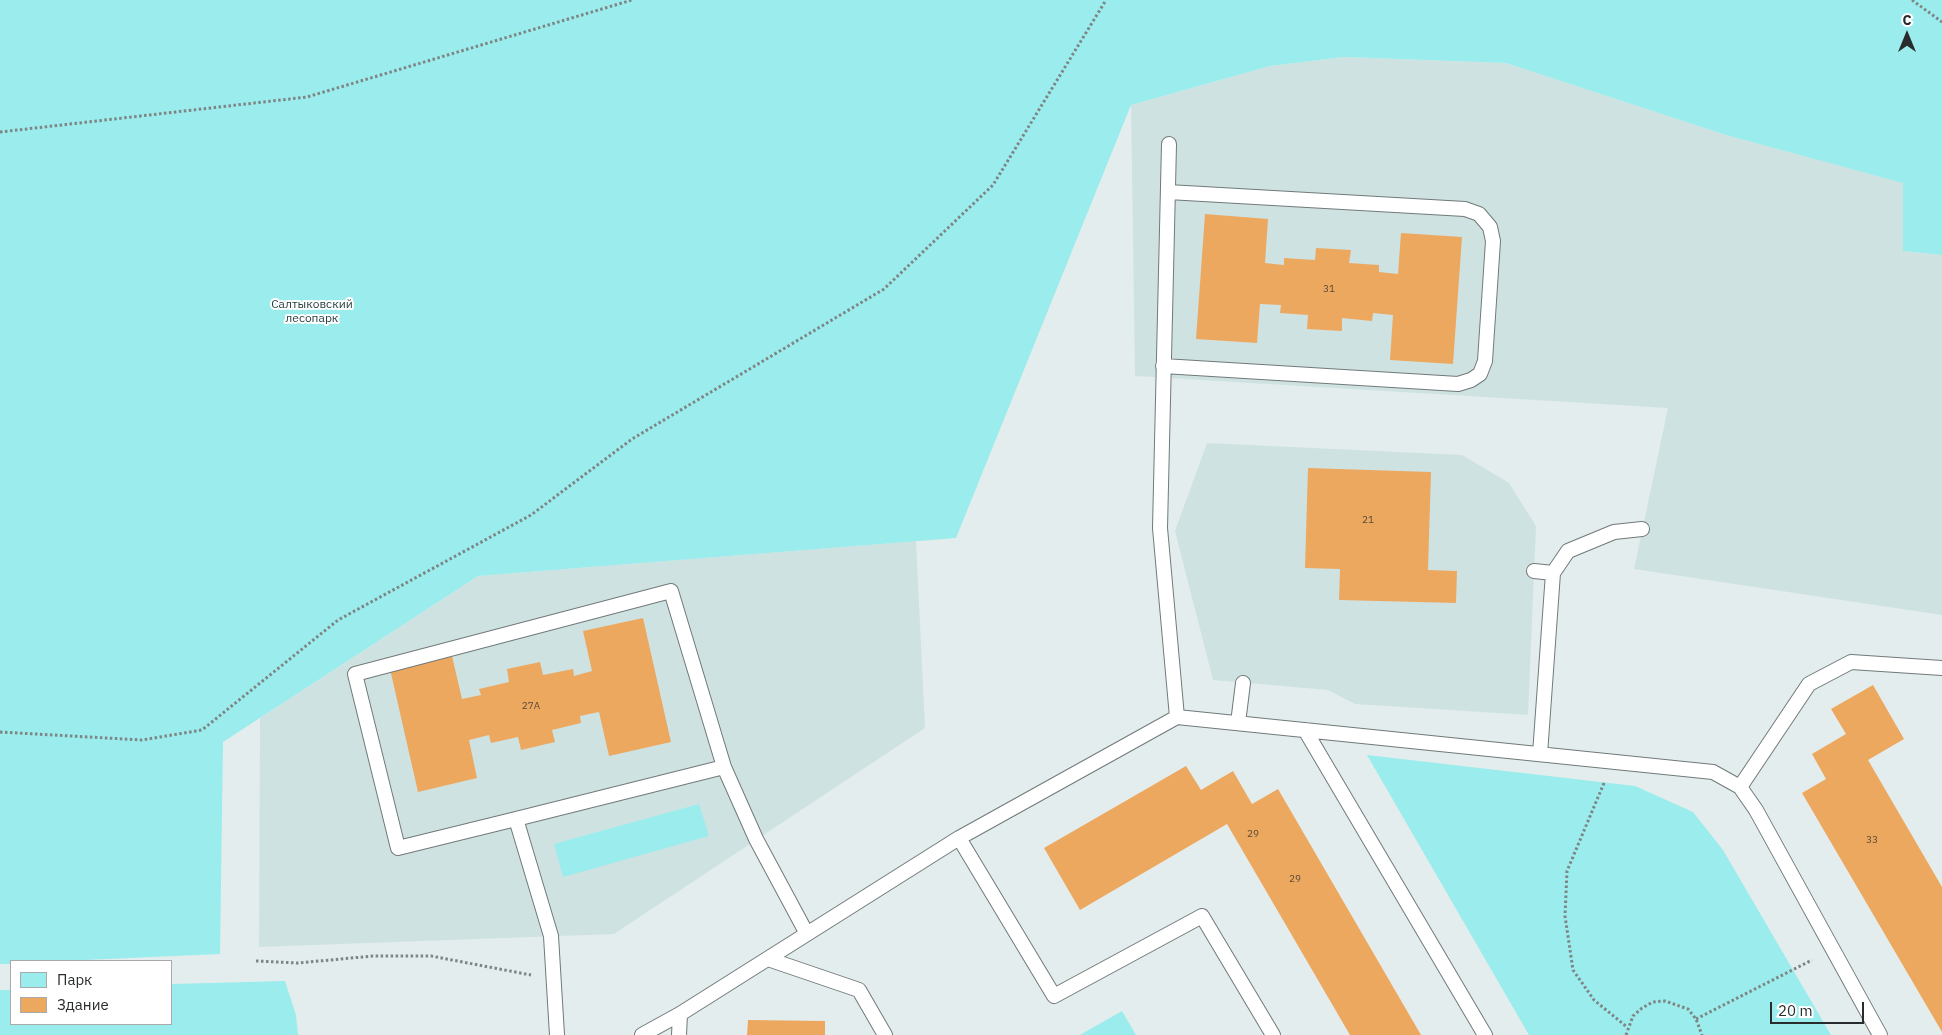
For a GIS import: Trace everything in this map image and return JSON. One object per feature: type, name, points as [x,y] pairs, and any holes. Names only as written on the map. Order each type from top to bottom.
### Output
[{"type":"lane","points":[[1169,144],[1160,528],[1177,717]]},
{"type":"lane","points":[[1163,366],[1458,384],[1471,380],[1480,374],[1485,361],[1493,242],[1490,227],[1479,214],[1466,209],[1168,192]]},
{"type":"lane","points":[[1540,754],[1553,573],[1568,551],[1614,532],[1642,529]]},
{"type":"lane","points":[[1534,572],[1553,573]]},
{"type":"lane","points":[[724,767],[398,848],[355,674],[671,591],[724,767],[756,840],[807,934]]},
{"type":"lane","points":[[1740,787],[1810,684],[1851,662],[1942,668]]},
{"type":"lane","points":[[1238,723],[1243,683]]},
{"type":"lane","points":[[642,1035],[680,1014],[958,838],[1177,717],[1713,772],[1740,787],[1756,810],[1880,1035]]},
{"type":"lane","points":[[1305,730],[1485,1035]]},
{"type":"lane","points":[[516,819],[551,936],[557,1035]]},
{"type":"lane","points":[[958,838],[1054,996],[1202,916],[1273,1035]]},
{"type":"lane","points":[[768,959],[859,990],[885,1035]]},
{"type":"lane","points":[[679,1035],[680,1014]]},
{"type":"path","points":[[0,132],[307,97],[632,0]]},
{"type":"path","points":[[0,732],[142,740],[202,730],[338,620],[531,515],[632,439],[884,289],[993,185],[1106,0]]},
{"type":"path","points":[[1912,0],[1942,22]]},
{"type":"path","points":[[1613,762],[1567,871],[1565,916],[1573,970],[1594,1000],[1627,1027]]},
{"type":"path","points":[[1696,1018],[1832,950]]},
{"type":"path","points":[[256,961],[298,963],[373,956],[431,956],[539,976]]},
{"type":"path","points":[[1626,1035],[1627,1027],[1633,1016],[1642,1008],[1653,1002],[1665,1001],[1688,1009],[1696,1018],[1702,1035]]},
{"type":"shaded area","points":[[1344,57],[1506,63],[1726,135],[1904,183],[1903,251],[1942,255],[1942,615],[1634,569],[1668,408],[1135,376],[1131,105],[1270,66]]},
{"type":"shaded area","points":[[1207,443],[1462,455],[1509,483],[1536,526],[1528,715],[1355,704],[1328,690],[1213,680],[1175,531]]},
{"type":"shaded area","points":[[916,541],[925,728],[614,934],[259,947],[260,718],[478,576]]},
{"type":"green space","name":"Салтыковский лесопарк","points":[[0,0],[1942,0],[1942,255],[1903,251],[1903,183],[1726,135],[1506,63],[1344,57],[1270,66],[1131,105],[956,538],[478,576],[223,742],[220,954],[85,960],[10,960],[10,964],[0,964]]},
{"type":"green space","points":[[1367,755],[1635,786],[1693,812],[1723,850],[1831,1035],[1529,1035]]},
{"type":"green space","points":[[699,804],[709,836],[563,877],[554,844]]},
{"type":"green space","points":[[285,981],[296,1015],[298,1035],[0,1035],[0,990],[10,990],[10,1025],[172,1025],[172,984]]},
{"type":"green space","points":[[1122,1011],[1136,1035],[1080,1035]]},
{"type":"building","points":[[1205,214],[1268,219],[1265,263],[1284,265],[1284,258],[1315,260],[1316,248],[1351,250],[1349,263],[1379,265],[1379,272],[1398,274],[1401,233],[1462,237],[1453,364],[1390,360],[1393,315],[1373,313],[1372,321],[1342,318],[1342,331],[1307,329],[1308,315],[1280,313],[1281,305],[1260,304],[1257,343],[1196,339]]},
{"type":"building","points":[[1308,468],[1431,472],[1428,570],[1457,571],[1456,603],[1339,600],[1340,569],[1305,568]]},
{"type":"building","points":[[643,618],[671,742],[609,756],[599,712],[580,716],[581,723],[552,730],[555,742],[521,750],[518,737],[491,743],[489,735],[469,740],[477,778],[418,792],[390,669],[452,656],[462,699],[481,695],[479,689],[509,682],[507,669],[540,662],[543,675],[573,669],[574,676],[592,671],[583,631]]},
{"type":"building","points":[[1873,685],[1904,739],[1868,760],[1942,887],[1942,1032],[1802,793],[1826,779],[1812,754],[1846,734],[1831,709]]},
{"type":"building","points":[[1186,766],[1201,790],[1233,771],[1252,804],[1278,789],[1421,1035],[1350,1035],[1227,824],[1080,910],[1044,848]]},
{"type":"building","points":[[748,1020],[825,1021],[825,1035],[747,1035]]}]
